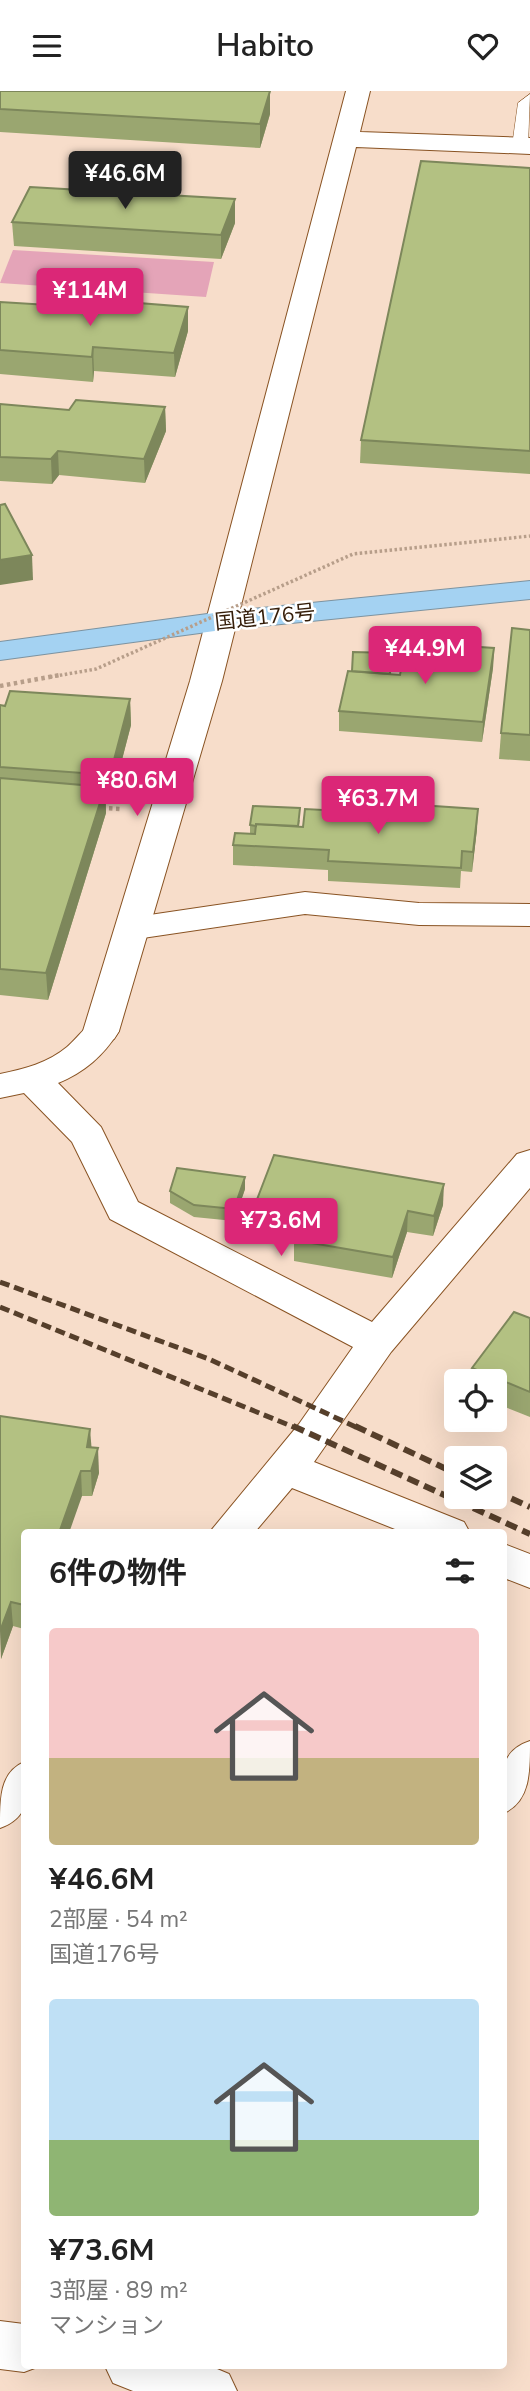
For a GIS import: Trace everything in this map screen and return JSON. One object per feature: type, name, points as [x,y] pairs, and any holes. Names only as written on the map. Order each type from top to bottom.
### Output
[{"type":"highway","name":"国道176号","points":[[0,651],[222,621],[530,590]]},
{"type":"street","points":[[17,1083],[63,1069],[89,1050],[101,1031],[136,928],[222,621],[358,91]]},
{"type":"street","points":[[345,139],[525,146]]},
{"type":"street","points":[[136,928],[305,903],[419,914],[530,915]]},
{"type":"street","points":[[17,1083],[88,1136],[123,1210],[377,1342]]},
{"type":"street","points":[[233,1529],[338,1402],[377,1342],[530,1163]]},
{"type":"street","points":[[285,1466],[315,1481],[439,1529]]},
{"type":"street","points":[[507,1561],[530,1572]]},
{"type":"street","points":[[507,1791],[530,1759]]},
{"type":"street","points":[[0,1809],[21,1784]]},
{"type":"street","points":[[0,2345],[21,2348]]},
{"type":"street","points":[[141,2369],[211,2391]]},
{"type":"lane","points":[[525,146],[525,103],[530,98]]},
{"type":"path","points":[[0,686],[96,669],[353,554],[530,536]]},
{"type":"path","points":[[89,807],[127,810]]},
{"type":"shaded area","points":[[13,250],[214,262],[206,297],[0,283]]},
{"type":"building","points":[[0,91],[270,91],[260,124],[0,109]]},
{"type":"building","points":[[421,161],[530,168],[530,451],[361,440]]},
{"type":"building","points":[[30,187],[235,199],[221,235],[12,222]]},
{"type":"building","points":[[101,300],[188,307],[174,353],[93,347],[92,357],[0,350],[0,302],[97,308]]},
{"type":"building","points":[[76,400],[165,407],[144,459],[58,451],[51,459],[0,457],[0,404],[69,410]]},
{"type":"building","points":[[5,504],[32,555],[0,560],[0,505]]},
{"type":"building","points":[[512,628],[530,630],[530,735],[501,733]]},
{"type":"building","points":[[406,643],[436,645],[434,655],[463,657],[465,646],[494,648],[483,722],[339,711],[348,671],[400,675]]},
{"type":"building","points":[[353,652],[391,653],[390,674],[352,671]]},
{"type":"building","points":[[10,691],[130,699],[110,775],[0,767],[0,705],[5,706]]},
{"type":"building","points":[[0,778],[105,787],[46,973],[0,969]]},
{"type":"building","points":[[419,805],[478,809],[473,852],[462,851],[461,868],[328,861],[329,850],[233,845],[235,833],[255,834],[256,824],[303,827],[305,809],[418,815]]},
{"type":"building","points":[[253,806],[300,808],[298,826],[250,825]]},
{"type":"building","points":[[274,1155],[444,1184],[434,1216],[408,1211],[393,1257],[294,1240],[300,1223],[251,1215]]},
{"type":"building","points":[[177,1168],[245,1177],[234,1209],[194,1205],[170,1191]]},
{"type":"building","points":[[514,1312],[530,1318],[530,1392],[507,1382],[507,1369],[472,1368]]},
{"type":"building","points":[[0,1416],[90,1429],[87,1447],[98,1448],[91,1471],[81,1471],[60,1529],[21,1529],[21,1604],[11,1602],[0,1631]]},
{"type":"railway","points":[[0,1282],[209,1359],[358,1428]]},
{"type":"railway","points":[[0,1307],[296,1428]]},
{"type":"railway","points":[[293,1426],[530,1534]]},
{"type":"railway","points":[[355,1426],[444,1468]]},
{"type":"railway","points":[[507,1496],[530,1507]]}]
